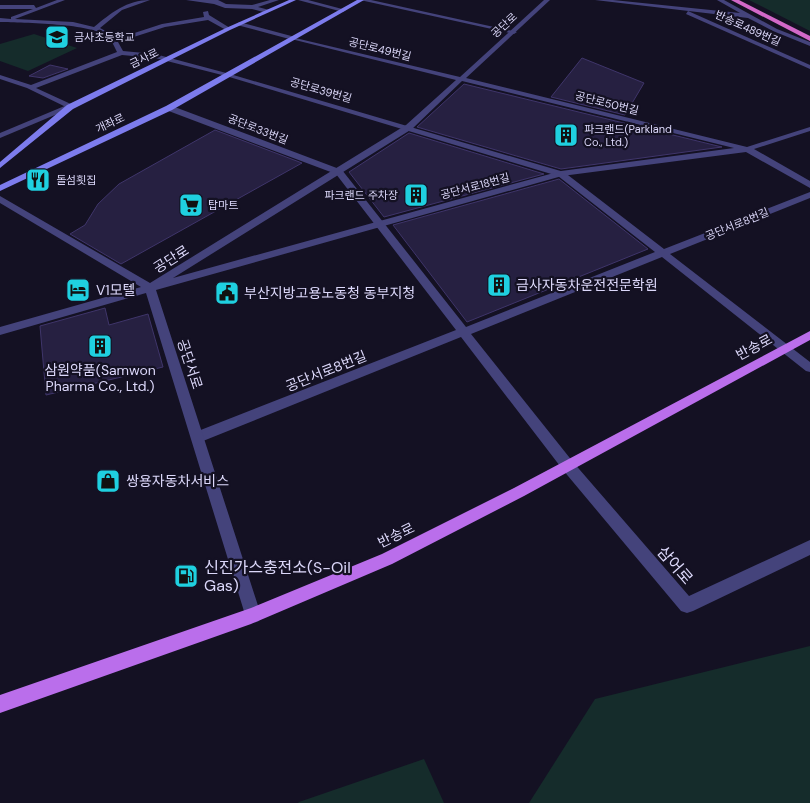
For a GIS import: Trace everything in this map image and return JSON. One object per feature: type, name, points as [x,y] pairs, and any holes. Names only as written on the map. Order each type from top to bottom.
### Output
[{"type":"highway","points":[[734,0],[810,39]]},
{"type":"highway","points":[[744,0],[810,33]]},
{"type":"main road","name":"금사로","points":[[0,166],[70,107],[228,29],[293,0]]},
{"type":"main road","name":"개좌로","points":[[0,188],[169,108],[362,0]]},
{"type":"main road","name":"반송로","points":[[0,704],[253,615],[387,558],[568,466],[810,335]]},
{"type":"street","points":[[2,21],[62,0]]},
{"type":"street","points":[[95,29],[120,9],[147,0]]},
{"type":"street","points":[[188,0],[215,1],[225,6]]},
{"type":"street","points":[[254,0],[261,4]]},
{"type":"street","points":[[252,7],[276,0]]},
{"type":"street","points":[[301,0],[343,10]]},
{"type":"street","points":[[362,0],[514,32]]},
{"type":"street","name":"공단로","points":[[0,331],[150,288],[409,127],[547,0]]},
{"type":"street","points":[[598,0],[749,16]]},
{"type":"street","points":[[720,0],[775,30],[810,44]]},
{"type":"street","points":[[121,1],[129,6]]},
{"type":"street","points":[[0,7],[44,6]]},
{"type":"street","points":[[228,29],[206,16],[206,11],[225,6],[252,7],[267,11]]},
{"type":"street","name":"반송로489번길","points":[[677,8],[810,67]]},
{"type":"street","name":"금사로","points":[[113,42],[164,24],[209,18]]},
{"type":"street","points":[[2,21],[73,24],[95,29],[106,32],[121,52]]},
{"type":"street","points":[[239,24],[293,38]]},
{"type":"street","name":"공단로49번길","points":[[293,38],[462,79]]},
{"type":"street","points":[[30,88],[121,52],[169,59],[228,75]]},
{"type":"street","name":"공단로39번길","points":[[228,75],[409,127]]},
{"type":"street","points":[[0,77],[30,88],[70,107]]},
{"type":"street","name":"공단로50번길","points":[[462,79],[747,149]]},
{"type":"street","name":"금사로","points":[[0,136],[70,107]]},
{"type":"street","name":"공단로33번길","points":[[169,108],[339,172]]},
{"type":"street","points":[[409,127],[561,174],[786,349]]},
{"type":"street","points":[[19,128],[40,133]]},
{"type":"street","name":"공단서로18번길","points":[[150,288],[561,174],[747,149],[810,129]]},
{"type":"street","points":[[747,149],[810,185]]},
{"type":"street","points":[[339,172],[568,466]]},
{"type":"street","name":"공단서로8번길","points":[[198,437],[810,196]]},
{"type":"street","points":[[0,199],[150,288]]},
{"type":"street","name":"공단서로","points":[[150,288],[253,615]]},
{"type":"street","name":"반송로","points":[[786,349],[810,368]]},
{"type":"street","name":"삼어로","points":[[568,466],[687,605],[810,547]]},
{"type":"green space","points":[[749,0],[810,0],[810,31]]},
{"type":"green space","points":[[34,34],[77,48],[28,71],[0,61],[0,44]]},
{"type":"green space","points":[[810,646],[810,803],[529,803],[595,699]]},
{"type":"green space","points":[[424,759],[444,803],[298,803],[299,802]]},
{"type":"building","name":"파크랜드(Parkland Co., Ltd.)","points":[[582,58],[644,83],[625,115],[551,97]]},
{"type":"building","points":[[50,65],[68,69],[43,78],[29,76]]},
{"type":"building","name":"파크랜드(Parkland Co., Ltd.)","points":[[464,84],[722,147],[561,169],[417,127]]},
{"type":"building","name":"탑마트","points":[[215,130],[302,163],[121,264],[70,234],[85,225],[98,204],[119,184]]},
{"type":"building","name":"파크랜드 주차장","points":[[409,133],[544,174],[384,217],[349,172]]},
{"type":"building","name":"금사자동차운전전문학원","points":[[559,179],[648,249],[467,322],[393,225]]},
{"type":"building","name":"삼원약품(Samwon Pharma Co., Ltd.)","points":[[105,308],[109,325],[148,314],[163,367],[46,395],[40,326]]},
{"type":"place","name":"금사초등학교","points":[[57,37]]},
{"type":"place","name":"파크랜드(Parkland Co., Ltd.)","points":[[566,135]]},
{"type":"place","name":"돌섬횟집","points":[[38,180]]},
{"type":"place","name":"파크랜드 주차장","points":[[416,195]]},
{"type":"place","name":"탑마트","points":[[191,205]]},
{"type":"place","name":"금사자동차운전전문학원","points":[[499,285]]},
{"type":"place","name":"V1모텔","points":[[78,290]]},
{"type":"place","name":"부산지방고용노동청 동부지청","points":[[227,293]]},
{"type":"place","name":"삼원약품(Samwon Pharma Co., Ltd.)","points":[[100,346]]},
{"type":"place","name":"쌍용자동차서비스","points":[[108,481]]},
{"type":"place","name":"신진가스충전소(S-Oil Gas)","points":[[186,576]]}]
